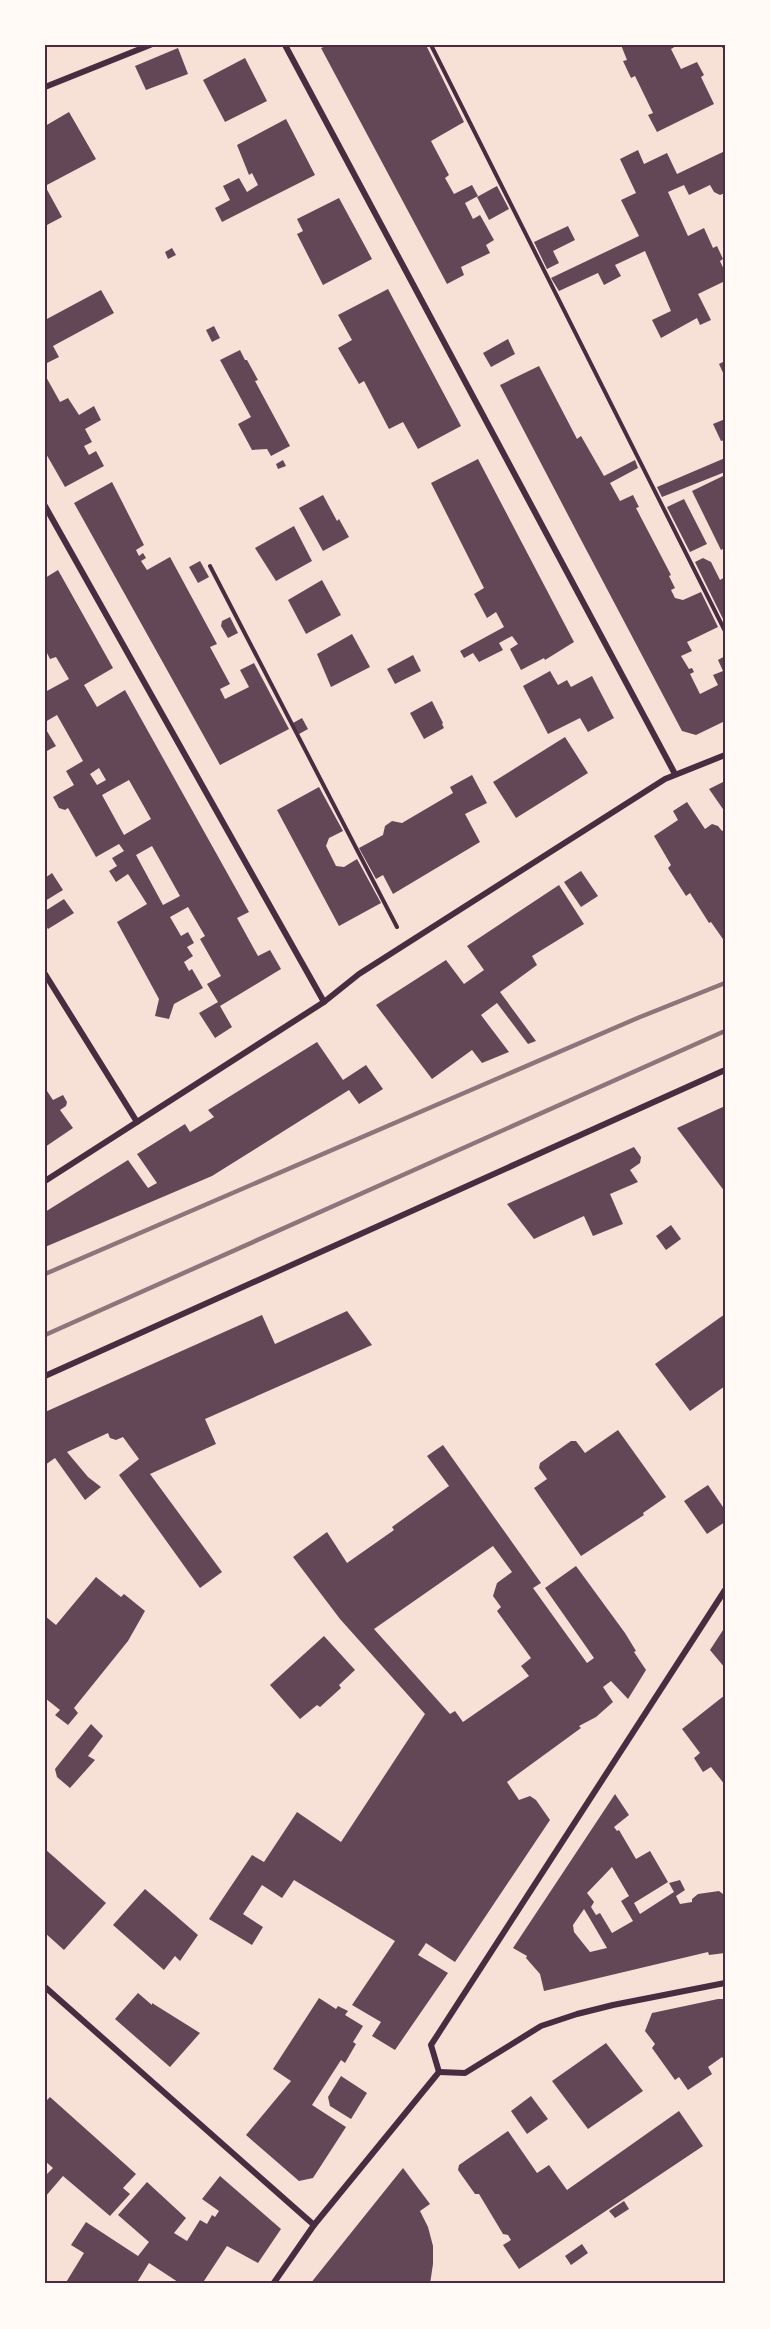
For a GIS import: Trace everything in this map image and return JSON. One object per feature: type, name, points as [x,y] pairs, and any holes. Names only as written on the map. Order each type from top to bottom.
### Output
[{"type":"street","points":[[45,87],[150,45]]},
{"type":"street","points":[[285,45],[675,774]]},
{"type":"street","points":[[45,506],[324,1002]]},
{"type":"street","points":[[45,1181],[324,1002],[359,974],[641,793],[675,774],[725,755]]},
{"type":"street","points":[[45,974],[137,1122]]},
{"type":"street","points":[[45,1376],[725,1070]]},
{"type":"street","points":[[439,2072],[431,2044],[725,1590]]},
{"type":"street","points":[[439,2072],[465,2073],[541,2026],[613,2005],[725,1983]]},
{"type":"street","points":[[45,1987],[314,2225]]},
{"type":"street","points":[[273,2284],[314,2225],[439,2072]]},
{"type":"path","points":[[431,45],[725,631]]},
{"type":"path","points":[[210,566],[398,930]]},
{"type":"building","points":[[329,45],[426,45],[464,122],[431,141],[449,175],[445,178],[454,194],[472,185],[478,196],[465,203],[473,219],[480,215],[494,240],[486,245],[490,253],[461,267],[464,275],[447,284],[321,48]]},
{"type":"building","points":[[621,45],[678,45],[671,49],[681,69],[697,62],[704,75],[701,77],[714,104],[657,132],[648,115],[653,113],[635,76],[631,78],[623,61],[627,60]]},
{"type":"building","points":[[178,48],[188,74],[146,90],[135,66]]},
{"type":"building","points":[[245,58],[267,101],[225,122],[203,80]]},
{"type":"building","points":[[69,112],[96,159],[45,186],[45,126]]},
{"type":"building","points":[[286,119],[315,175],[222,222],[215,208],[230,200],[223,186],[239,178],[247,192],[258,185],[252,173],[249,175],[237,145]]},
{"type":"building","points":[[638,150],[644,164],[667,153],[677,174],[725,151],[725,193],[720,195],[714,192],[710,185],[689,195],[684,185],[668,192],[688,236],[704,228],[713,248],[717,246],[723,259],[720,261],[725,272],[725,281],[698,294],[711,320],[700,325],[697,318],[661,338],[652,320],[671,311],[645,251],[615,265],[621,276],[604,285],[598,273],[559,291],[551,278],[639,236],[621,200],[636,193],[620,159]]},
{"type":"building","points":[[45,186],[62,217],[45,226]]},
{"type":"building","points":[[497,186],[509,209],[489,220],[477,197]]},
{"type":"building","points":[[339,198],[372,259],[323,285],[297,234],[303,231],[297,219]]},
{"type":"building","points":[[568,226],[575,240],[553,251],[559,263],[547,269],[534,242]]},
{"type":"building","points":[[172,248],[176,255],[168,259],[165,252]]},
{"type":"building","points":[[388,289],[461,426],[418,449],[403,422],[389,429],[364,381],[359,384],[338,348],[352,340],[338,315]]},
{"type":"building","points":[[101,290],[114,313],[53,346],[59,357],[45,364],[45,320]]},
{"type":"building","points":[[214,326],[220,338],[212,342],[206,330]]},
{"type":"building","points":[[508,339],[515,354],[491,367],[483,353]]},
{"type":"building","points":[[240,350],[258,380],[255,381],[290,446],[271,456],[267,449],[252,450],[238,424],[251,417],[220,360]]},
{"type":"building","points":[[725,361],[725,377],[719,364]]},
{"type":"building","points":[[539,366],[577,439],[581,436],[604,476],[635,460],[638,468],[610,483],[620,501],[633,495],[639,507],[636,508],[671,575],[669,576],[675,588],[671,590],[675,598],[683,600],[701,592],[718,627],[687,642],[692,651],[681,656],[689,669],[692,668],[694,672],[690,674],[700,694],[718,685],[713,675],[723,671],[718,660],[725,656],[725,721],[696,735],[682,731],[500,385]]},
{"type":"building","points":[[45,375],[60,402],[68,398],[79,415],[94,406],[101,420],[85,429],[92,442],[84,446],[89,455],[96,451],[104,466],[65,487],[45,452]]},
{"type":"building","points":[[725,419],[725,440],[721,441],[713,424]]},
{"type":"building","points":[[725,458],[725,472],[662,497],[657,487]]},
{"type":"building","points":[[478,459],[574,642],[545,660],[544,658],[521,670],[510,649],[518,644],[512,636],[499,643],[503,650],[479,662],[473,653],[464,658],[460,651],[504,627],[496,612],[487,618],[474,594],[484,588],[431,483]]},
{"type":"building","points":[[283,460],[286,466],[278,469],[276,464]]},
{"type":"building","points":[[725,475],[725,548],[721,550],[692,491]]},
{"type":"building","points":[[112,482],[144,545],[136,550],[139,556],[143,553],[146,558],[141,561],[147,570],[170,557],[217,644],[210,647],[230,684],[220,689],[225,699],[249,687],[240,670],[254,663],[289,729],[220,765],[74,503]]},
{"type":"building","points":[[323,495],[349,537],[323,551],[299,508]]},
{"type":"building","points":[[684,499],[707,544],[690,552],[667,507]]},
{"type":"building","points":[[294,526],[312,561],[276,581],[255,548]]},
{"type":"building","points":[[703,558],[711,562],[720,580],[725,577],[725,623],[695,562]]},
{"type":"building","points":[[200,561],[209,577],[198,583],[189,567]]},
{"type":"building","points":[[58,570],[113,668],[84,685],[97,707],[125,690],[249,912],[237,918],[258,956],[270,950],[281,969],[220,1006],[232,1027],[215,1038],[199,1013],[218,1002],[207,984],[221,976],[200,939],[205,936],[188,907],[170,917],[181,936],[188,932],[194,943],[187,947],[193,956],[184,962],[189,971],[192,969],[203,988],[174,1004],[169,1019],[155,1016],[159,999],[117,922],[147,904],[128,874],[116,882],[109,871],[117,866],[112,858],[124,851],[119,844],[96,857],[68,808],[65,810],[59,808],[53,797],[74,785],[66,771],[83,761],[57,715],[45,722],[45,692],[69,679],[56,657],[50,659],[45,649],[45,578]],"holes":[[[99,768],[106,780],[97,785],[90,774]],[[129,780],[151,819],[124,835],[102,795]],[[152,846],[180,896],[163,905],[136,855]]]},
{"type":"building","points":[[322,580],[341,615],[306,634],[288,600]]},
{"type":"building","points":[[230,617],[238,633],[228,638],[221,626],[222,621]]},
{"type":"building","points":[[352,634],[370,667],[331,687],[317,654]]},
{"type":"building","points":[[413,655],[421,671],[395,684],[387,669]]},
{"type":"building","points":[[550,671],[558,685],[567,680],[571,687],[592,676],[614,718],[588,732],[580,718],[548,734],[523,686]]},
{"type":"building","points":[[432,701],[444,728],[424,739],[410,713]]},
{"type":"building","points":[[302,718],[308,729],[299,734],[293,723]]},
{"type":"building","points":[[45,728],[56,746],[45,752]]},
{"type":"building","points":[[565,737],[588,773],[516,818],[493,782]]},
{"type":"building","points":[[472,775],[487,803],[465,814],[480,842],[393,894],[383,875],[376,879],[359,848],[383,835],[385,826],[392,821],[402,823],[453,793],[450,787]]},
{"type":"building","points":[[725,781],[725,812],[709,789]]},
{"type":"building","points":[[319,787],[343,831],[329,838],[326,846],[336,866],[344,867],[357,859],[381,903],[339,926],[277,810]]},
{"type":"building","points":[[687,802],[705,829],[712,824],[718,826],[722,831],[725,829],[725,942],[711,922],[709,923],[690,893],[686,896],[668,868],[671,865],[654,836],[678,820],[673,811]]},
{"type":"building","points":[[581,871],[598,896],[581,907],[564,882]]},
{"type":"building","points":[[52,873],[63,890],[45,901],[45,878]]},
{"type":"building","points":[[559,885],[584,924],[532,956],[537,965],[500,992],[536,1041],[528,1044],[497,1003],[481,1015],[509,1052],[482,1063],[472,1050],[432,1079],[376,1005],[446,960],[464,984],[484,970],[467,946]]},
{"type":"building","points":[[64,899],[74,913],[48,929],[45,924],[45,911]]},
{"type":"building","points":[[317,1042],[343,1080],[366,1065],[383,1089],[359,1104],[349,1090],[212,1176],[45,1247],[45,1212],[128,1160],[148,1188],[157,1183],[137,1154],[185,1124],[190,1132],[214,1117],[208,1110]]},
{"type":"building","points":[[45,1088],[53,1100],[63,1095],[67,1102],[66,1106],[60,1110],[73,1128],[45,1147]]},
{"type":"building","points":[[725,1106],[725,1192],[677,1128]]},
{"type":"building","points":[[634,1147],[641,1157],[640,1163],[630,1170],[638,1182],[610,1194],[623,1224],[593,1236],[584,1216],[534,1239],[507,1204]]},
{"type":"building","points":[[671,1225],[681,1239],[666,1250],[656,1236]]},
{"type":"building","points":[[347,1311],[372,1345],[205,1419],[216,1444],[150,1474],[222,1572],[200,1588],[119,1475],[139,1459],[123,1437],[116,1440],[110,1438],[108,1433],[67,1452],[88,1477],[101,1487],[85,1500],[55,1458],[45,1465],[45,1412],[262,1315],[275,1344]]},
{"type":"building","points":[[725,1314],[725,1386],[690,1411],[655,1364]]},
{"type":"building","points":[[618,1430],[666,1497],[643,1513],[644,1515],[581,1556],[534,1488],[547,1479],[539,1468],[540,1463],[571,1441],[576,1441],[585,1453]]},
{"type":"building","points":[[443,1445],[541,1583],[533,1588],[587,1663],[594,1658],[545,1588],[576,1566],[625,1633],[646,1670],[628,1699],[611,1681],[603,1687],[613,1702],[507,1782],[519,1800],[530,1796],[536,1800],[550,1820],[455,1962],[426,1943],[418,1955],[448,1973],[395,2050],[372,2036],[381,2022],[352,2005],[395,1941],[294,1880],[282,1898],[262,1885],[243,1914],[263,1927],[252,1945],[209,1919],[252,1855],[264,1862],[297,1812],[341,1842],[425,1714],[340,1619],[293,1557],[327,1532],[347,1563],[394,1530],[392,1527],[449,1486],[427,1456]],"holes":[[[493,1546],[512,1572],[497,1583],[493,1596],[501,1607],[497,1611],[531,1658],[521,1666],[529,1676],[463,1722],[455,1711],[450,1714],[374,1629]]]},
{"type":"building","points":[[708,1485],[725,1510],[725,1522],[707,1534],[684,1501]]},
{"type":"building","points":[[96,1577],[121,1597],[124,1594],[145,1611],[128,1641],[74,1708],[78,1713],[68,1725],[55,1715],[60,1710],[45,1698],[45,1616],[56,1625]]},
{"type":"building","points":[[725,1627],[725,1668],[710,1650]]},
{"type":"building","points":[[324,1636],[355,1670],[339,1685],[341,1688],[320,1707],[317,1705],[300,1719],[270,1685]]},
{"type":"building","points":[[725,1695],[725,1785],[711,1767],[703,1772],[694,1758],[700,1753],[682,1729]]},
{"type":"building","points":[[91,1724],[103,1736],[88,1756],[95,1760],[70,1788],[57,1777],[55,1769]]},
{"type":"building","points":[[615,1794],[629,1815],[614,1827],[617,1831],[619,1830],[636,1859],[650,1851],[668,1882],[634,1903],[640,1914],[674,1892],[669,1883],[680,1880],[685,1890],[676,1896],[680,1904],[692,1902],[698,1894],[719,1891],[723,1894],[725,1953],[709,1955],[708,1952],[544,1991],[540,1974],[526,1958],[527,1956],[513,1948]],"holes":[[[612,1867],[629,1896],[621,1901],[633,1921],[612,1933],[600,1913],[596,1915],[591,1907],[594,1902],[587,1893]],[[584,1909],[590,1919],[607,1948],[590,1952],[574,1932],[573,1925]]]},
{"type":"building","points":[[45,1849],[106,1903],[64,1950],[45,1933]]},
{"type":"building","points":[[145,1889],[198,1935],[180,1961],[175,1956],[164,1970],[113,1925]]},
{"type":"building","points":[[138,1993],[152,2005],[152,2003],[200,2033],[170,2067],[115,2019]]},
{"type":"building","points":[[319,1998],[336,2009],[338,2006],[348,2011],[345,2015],[363,2026],[353,2042],[356,2044],[345,2063],[341,2060],[312,2105],[346,2127],[313,2178],[299,2181],[246,2135],[291,2081],[273,2069]]},
{"type":"building","points":[[725,1999],[725,2061],[722,2057],[708,2067],[712,2074],[688,2090],[679,2077],[675,2080],[652,2048],[655,2044],[645,2031],[652,2013]]},
{"type":"building","points":[[606,2043],[643,2091],[588,2129],[552,2081]]},
{"type":"building","points":[[341,2076],[367,2093],[351,2119],[330,2106],[328,2097]]},
{"type":"building","points":[[531,2096],[548,2119],[527,2134],[511,2111]]},
{"type":"building","points":[[50,2097],[136,2174],[123,2188],[130,2194],[110,2216],[63,2176],[45,2197],[45,2176],[53,2168],[45,2161],[45,2102]]},
{"type":"building","points":[[679,2111],[703,2146],[519,2269],[503,2245],[511,2240],[508,2235],[503,2234],[479,2194],[475,2194],[458,2170],[459,2165],[508,2131],[537,2173],[549,2165],[567,2190]]},
{"type":"building","points":[[403,2168],[430,2204],[420,2211],[428,2227],[433,2246],[430,2284],[310,2284]]},
{"type":"building","points":[[220,2176],[281,2229],[258,2263],[227,2246],[202,2284],[181,2284],[149,2263],[136,2284],[65,2284],[84,2253],[71,2245],[86,2222],[138,2256],[149,2242],[118,2215],[147,2182],[186,2218],[174,2233],[187,2241],[200,2220],[207,2224],[212,2215],[215,2217],[219,2211],[202,2199]]},
{"type":"building","points":[[624,2201],[629,2209],[615,2218],[609,2211]]},
{"type":"building","points":[[582,2244],[588,2253],[571,2265],[565,2256]]},
{"type":"railway","points":[[45,1274],[640,1017],[725,983]]},
{"type":"railway","points":[[45,1335],[725,1031]]}]
